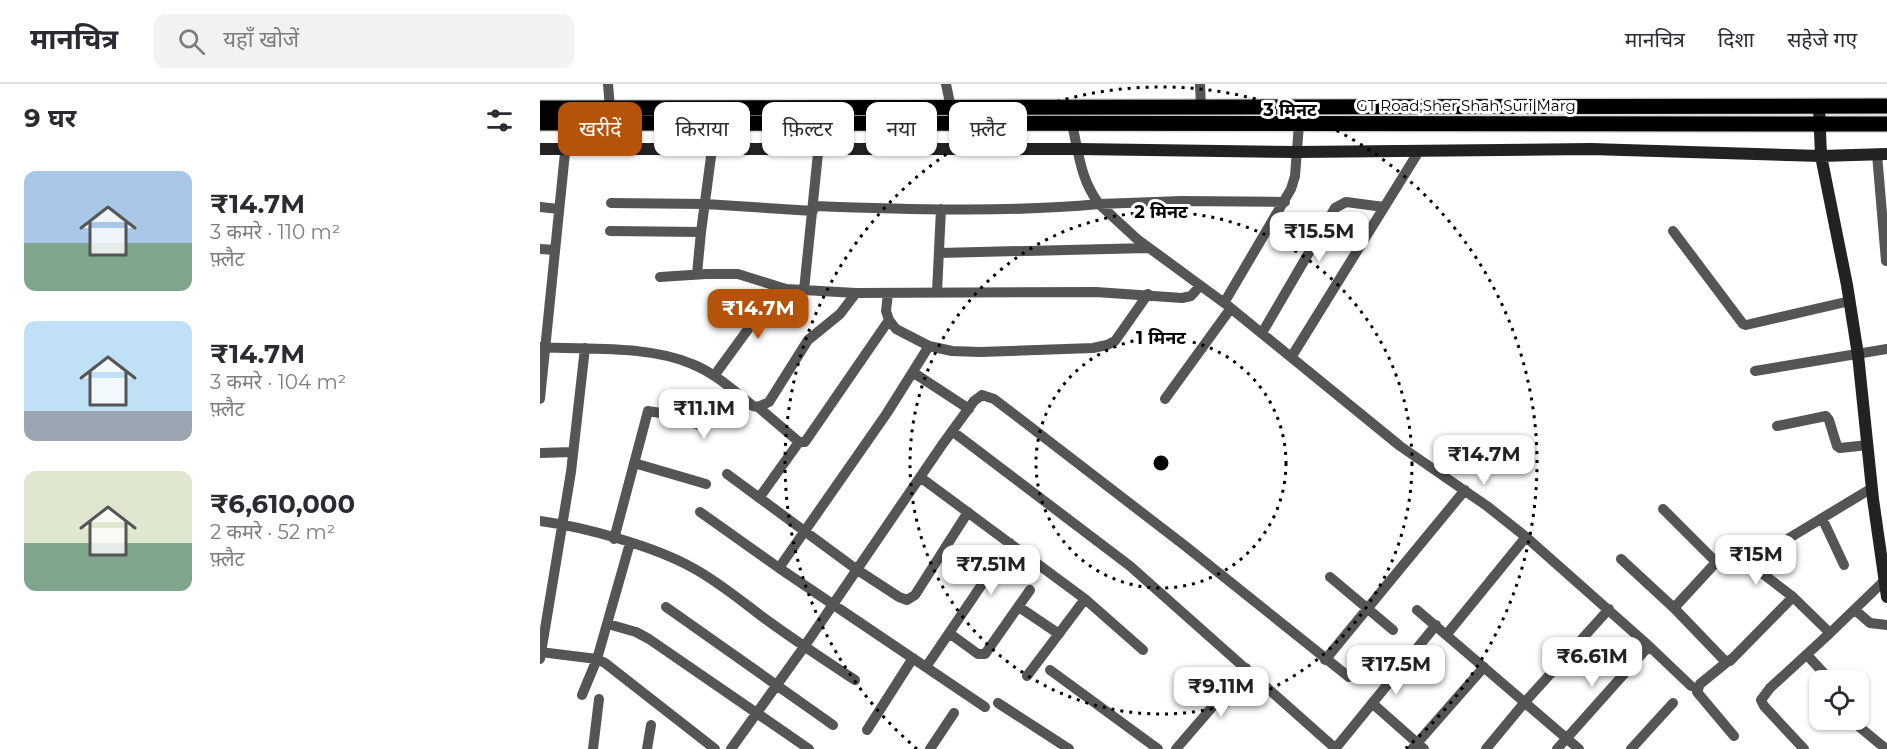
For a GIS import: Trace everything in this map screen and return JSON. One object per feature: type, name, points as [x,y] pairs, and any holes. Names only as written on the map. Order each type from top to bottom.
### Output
[{"type":"main road","points":[[1819,106],[1821,156],[1850,301],[1887,597]]},
{"type":"main road","name":"GT Road;Sher Shah Suri Marg","points":[[1027,113],[1201,107],[1887,106]]},
{"type":"main road","name":"GT Road;Sher Shah Suri Marg","points":[[540,108],[558,108]]},
{"type":"main road","name":"GT Road;Sher Shah Suri Marg","points":[[642,109],[949,116]]},
{"type":"main road","name":"GT Road;Sher Shah Suri Marg","points":[[854,122],[949,116]]},
{"type":"main road","name":"GT Road;Sher Shah Suri Marg","points":[[1027,121],[1072,124],[1887,124]]},
{"type":"main road","name":"GT Road;Sher Shah Suri Marg","points":[[540,123],[558,123]]},
{"type":"main road","name":"GT Road;Sher Shah Suri Marg","points":[[642,123],[762,124]]},
{"type":"main road","points":[[540,149],[558,149]]},
{"type":"main road","points":[[854,149],[1297,152],[1591,149],[1821,156],[1882,154]]},
{"type":"street","points":[[608,84],[610,102]]},
{"type":"street","points":[[946,84],[949,102]]},
{"type":"street","points":[[1200,84],[1201,107]]},
{"type":"street","points":[[1072,124],[1083,175],[1089,190],[1099,204],[1149,248],[1292,356],[1400,446],[1465,490],[1526,537],[1609,609],[1690,686]]},
{"type":"street","points":[[1165,399],[1227,306],[1285,202],[1295,176],[1299,124]]},
{"type":"street","points":[[1292,356],[1419,151]]},
{"type":"street","points":[[1882,154],[1886,261]]},
{"type":"street","points":[[540,399],[543,347],[565,156]]},
{"type":"street","points":[[697,274],[711,156]]},
{"type":"street","points":[[804,290],[818,156]]},
{"type":"street","points":[[611,203],[941,209],[1035,208],[1182,201],[1285,202]]},
{"type":"street","points":[[1262,333],[1335,207],[1346,202],[1384,207]]},
{"type":"street","points":[[540,207],[559,209]]},
{"type":"street","points":[[937,292],[941,209]]},
{"type":"street","points":[[610,231],[701,232]]},
{"type":"street","points":[[1673,231],[1743,324],[1850,301]]},
{"type":"street","points":[[939,253],[1149,248]]},
{"type":"street","points":[[540,249],[555,250]]},
{"type":"street","points":[[660,277],[738,274],[751,276],[778,288],[856,293],[1096,292],[1189,297],[1200,286]]},
{"type":"street","points":[[714,376],[778,288]]},
{"type":"street","points":[[758,407],[769,402],[808,340],[840,314],[856,293]]},
{"type":"street","points":[[888,293],[886,311],[896,329],[929,346],[952,351],[980,352],[1093,348],[1107,345],[1120,335],[1148,294]]},
{"type":"street","points":[[543,347],[628,351],[690,363],[714,376],[753,406],[758,407],[799,442],[805,442],[889,320]]},
{"type":"street","points":[[779,568],[914,373],[929,346]]},
{"type":"street","points":[[585,348],[562,524],[545,596],[540,654],[597,659],[612,668],[715,749]]},
{"type":"street","points":[[1755,371],[1887,349]]},
{"type":"street","points":[[914,373],[969,409]]},
{"type":"street","points":[[615,539],[648,411],[673,416],[702,426],[708,421],[730,388]]},
{"type":"street","points":[[731,749],[952,431],[980,395],[994,399],[1184,545],[1349,677]]},
{"type":"street","points":[[1777,426],[1826,416],[1837,446],[1840,448],[1868,445]]},
{"type":"street","points":[[952,431],[1130,566],[1335,749],[1436,625]]},
{"type":"street","points":[[759,498],[799,442]]},
{"type":"street","points":[[540,453],[573,452]]},
{"type":"street","points":[[634,464],[706,484]]},
{"type":"street","points":[[727,474],[856,568],[899,597],[910,599],[915,595],[968,512]]},
{"type":"street","points":[[920,477],[1085,599],[1143,650]]},
{"type":"street","points":[[1754,567],[1776,546],[1872,488]]},
{"type":"street","points":[[1325,660],[1465,490]]},
{"type":"street","points":[[1663,509],[1716,562]]},
{"type":"street","points":[[700,512],[985,707]]},
{"type":"street","points":[[1822,518],[1844,565]]},
{"type":"street","points":[[540,521],[562,524],[630,543],[694,568],[804,647],[855,680]]},
{"type":"street","points":[[1447,634],[1526,537]]},
{"type":"street","points":[[582,695],[597,659],[630,543]]},
{"type":"street","points":[[926,667],[1010,543]]},
{"type":"street","points":[[1674,608],[1716,562],[1727,555],[1732,555],[1754,567],[1793,597],[1830,633]]},
{"type":"street","points":[[1621,558],[1727,662]]},
{"type":"street","points":[[1330,577],[1393,630]]},
{"type":"street","points":[[1804,749],[1761,700],[1770,688],[1885,580]]},
{"type":"street","points":[[949,633],[978,654],[985,654],[1030,590]]},
{"type":"street","points":[[1734,736],[1697,692],[1700,684],[1730,661],[1793,597]]},
{"type":"street","points":[[1027,676],[1085,599]]},
{"type":"street","points":[[666,607],[833,724]]},
{"type":"street","points":[[1019,607],[1059,634]]},
{"type":"street","points":[[1486,749],[1609,609]]},
{"type":"street","points":[[1416,610],[1447,634],[1579,749]]},
{"type":"street","points":[[1855,610],[1870,623],[1879,626],[1887,625]]},
{"type":"street","points":[[608,624],[636,632],[649,639],[809,749]]},
{"type":"street","points":[[1557,749],[1649,646]]},
{"type":"street","points":[[1807,655],[1821,670]]},
{"type":"street","points":[[867,730],[913,658]]},
{"type":"street","points":[[1372,703],[1418,747],[1484,667]]},
{"type":"street","points":[[1176,749],[1245,668]]},
{"type":"street","points":[[1050,670],[1158,749]]},
{"type":"street","points":[[593,749],[599,699]]},
{"type":"street","points":[[998,703],[1069,749]]},
{"type":"street","points":[[1631,749],[1673,703]]},
{"type":"street","points":[[930,749],[954,713]]},
{"type":"street","points":[[647,749],[651,725]]},
{"type":"street","points":[[1864,730],[1886,749]]}]
